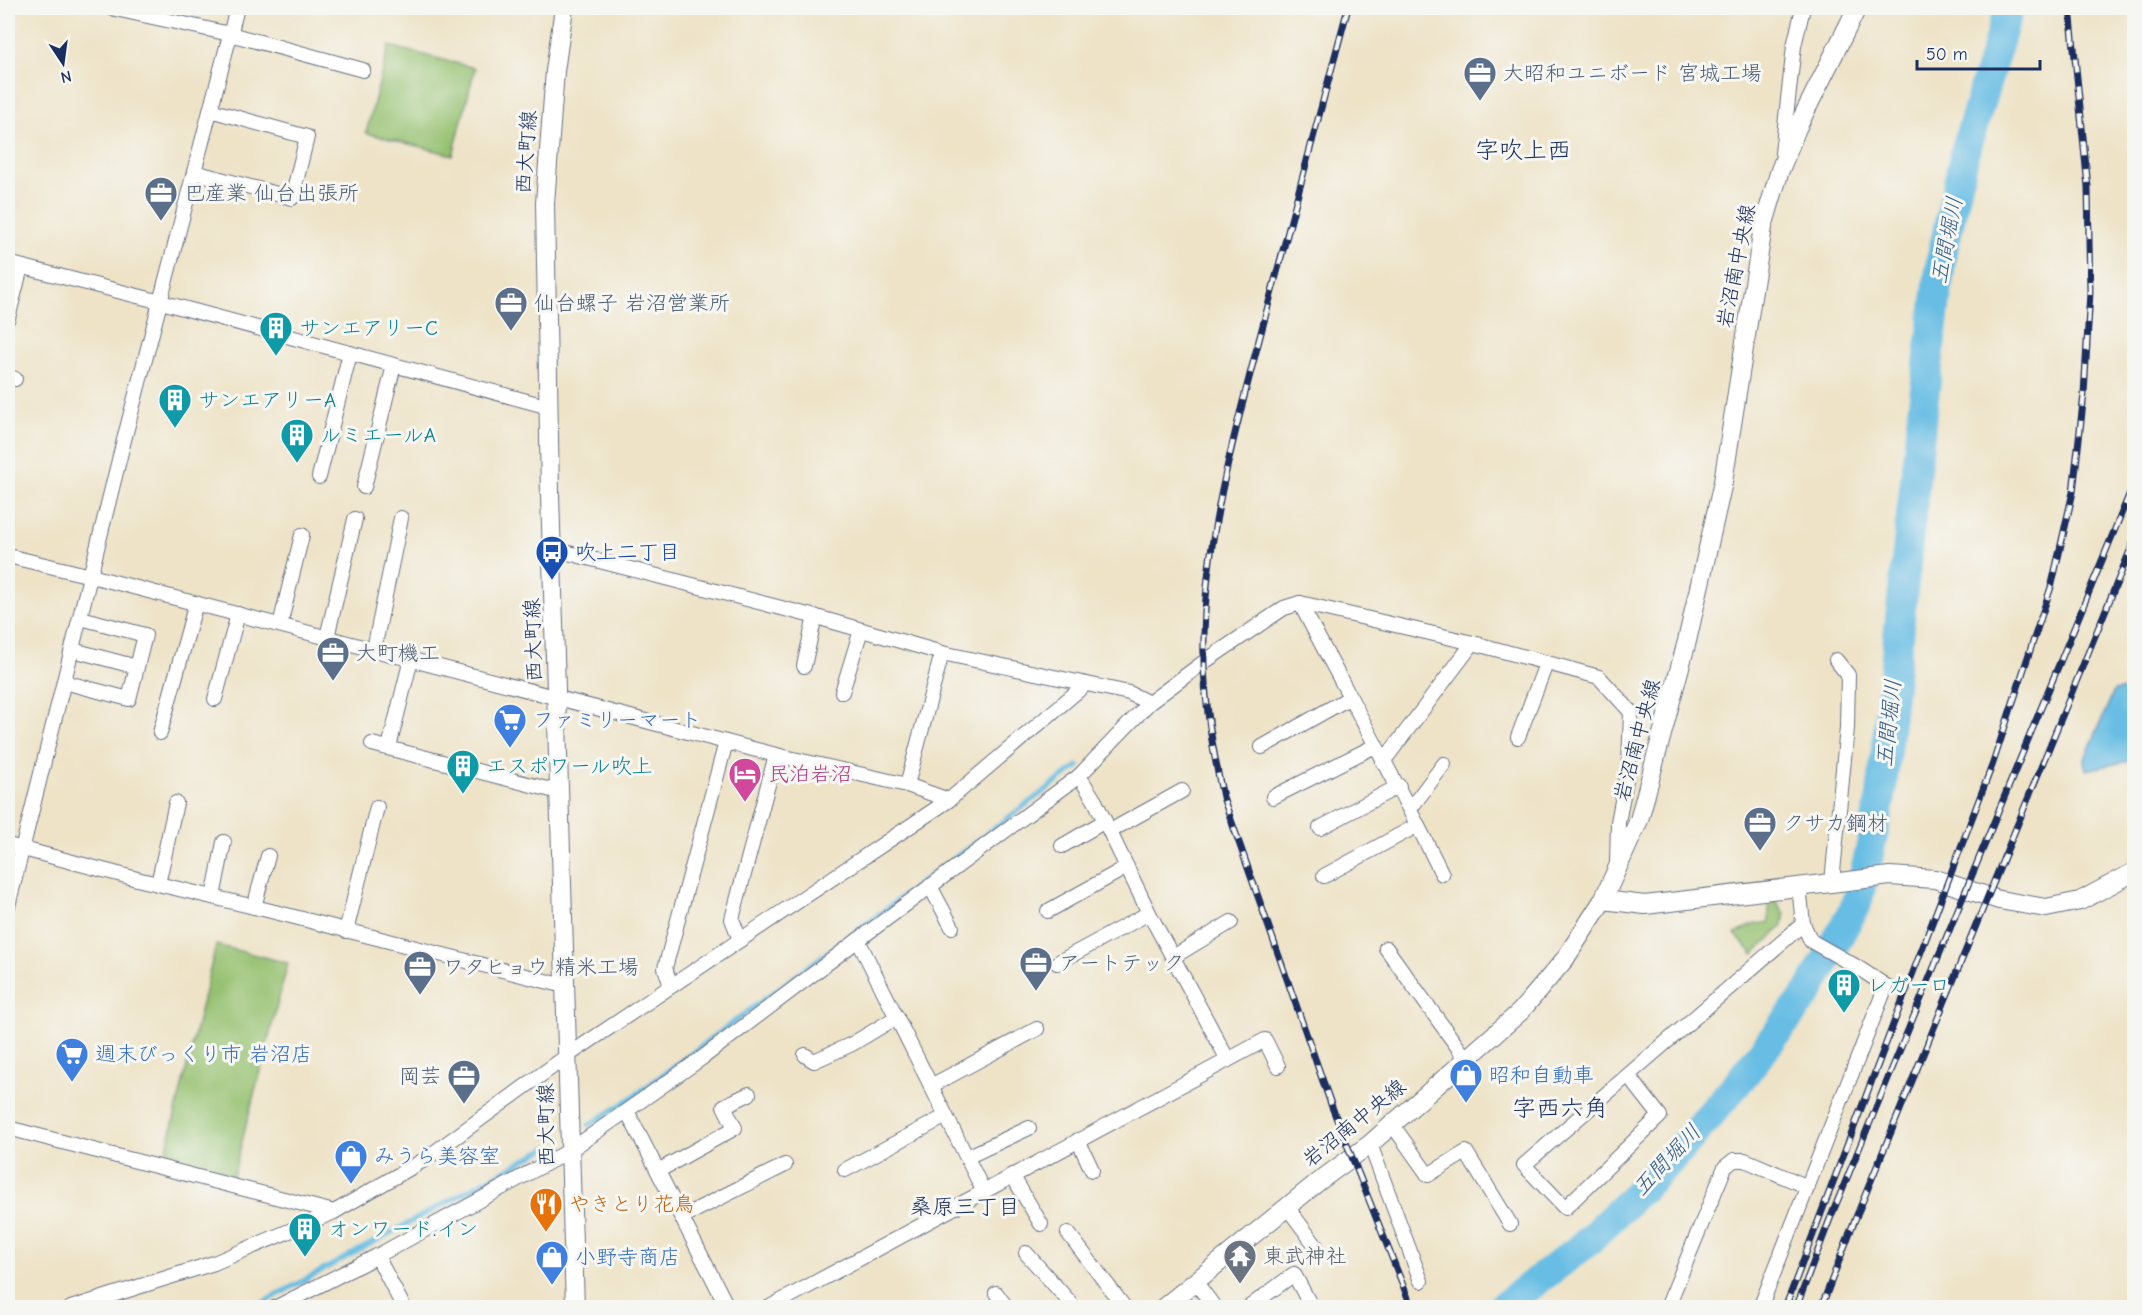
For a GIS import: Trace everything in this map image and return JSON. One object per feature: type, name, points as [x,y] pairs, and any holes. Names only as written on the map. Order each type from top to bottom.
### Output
[{"type":"street","points":[[111,8],[230,34],[363,70]]},
{"type":"street","points":[[8,906],[125,436],[237,8]]},
{"type":"street","name":"西大町線","points":[[564,8],[555,71],[545,203],[564,986],[575,1308]]},
{"type":"street","points":[[1780,170],[1794,46],[1803,8]]},
{"type":"street","name":"岩沼南中央線","points":[[1163,1308],[1287,1207],[1370,1144],[1520,1012],[1565,959],[1603,900],[1639,820],[1690,630],[1723,482],[1763,227],[1780,170],[1805,109],[1857,8]]},
{"type":"street","points":[[194,172],[291,198],[307,137],[210,110]]},
{"type":"street","points":[[8,318],[14,265],[549,407]]},
{"type":"street","points":[[319,477],[350,353]]},
{"type":"street","points":[[364,487],[394,365]]},
{"type":"street","points":[[374,649],[401,518]]},
{"type":"street","points":[[327,637],[356,519]]},
{"type":"street","points":[[280,625],[302,535]]},
{"type":"street","points":[[553,549],[814,616],[942,653],[1129,693],[1149,704]]},
{"type":"street","points":[[8,556],[776,755],[907,785],[949,800]]},
{"type":"street","points":[[160,733],[196,603]]},
{"type":"street","points":[[284,1306],[569,1151],[627,1111],[702,1058],[1078,776],[1149,704],[1204,662],[1284,608],[1300,603],[1473,643],[1599,677],[1631,712],[1629,764],[1618,822],[1617,872]]},
{"type":"street","points":[[1300,603],[1383,762],[1399,786],[1442,874]]},
{"type":"street","points":[[215,699],[238,614]]},
{"type":"street","points":[[804,666],[814,616]]},
{"type":"street","points":[[64,682],[129,699],[145,635],[81,618]]},
{"type":"street","points":[[842,692],[861,630]]},
{"type":"street","points":[[1383,762],[1473,643]]},
{"type":"street","points":[[73,650],[137,667]]},
{"type":"street","points":[[907,785],[942,653]]},
{"type":"street","points":[[389,747],[411,659]]},
{"type":"street","points":[[1836,660],[1848,675],[1847,728],[1837,881]]},
{"type":"street","points":[[1518,737],[1546,664]]},
{"type":"street","points":[[71,1308],[214,1263],[334,1212],[424,1160],[567,1056],[949,800],[1086,684]]},
{"type":"street","points":[[1262,747],[1349,698]]},
{"type":"street","points":[[671,986],[665,968],[726,742]]},
{"type":"street","points":[[372,744],[559,792]]},
{"type":"street","points":[[1273,797],[1375,746]]},
{"type":"street","points":[[740,940],[732,919],[776,755]]},
{"type":"street","points":[[1410,809],[1444,764]]},
{"type":"street","points":[[1078,776],[1095,801],[1149,913],[1228,1060]]},
{"type":"street","points":[[1320,828],[1399,786]]},
{"type":"street","points":[[1062,846],[1182,791]]},
{"type":"street","points":[[158,884],[176,803]]},
{"type":"street","points":[[342,930],[377,807]]},
{"type":"street","points":[[1324,876],[1418,825]]},
{"type":"street","points":[[213,897],[224,842]]},
{"type":"street","points":[[8,845],[564,986]]},
{"type":"street","points":[[254,907],[268,856]]},
{"type":"street","points":[[1048,911],[1127,867]]},
{"type":"street","points":[[342,930],[353,868]]},
{"type":"street","points":[[1603,900],[1645,905],[1890,876],[1935,879],[1999,900],[2046,909],[2080,901],[2134,872]]},
{"type":"street","points":[[930,886],[952,927]]},
{"type":"street","points":[[1760,1308],[1886,986],[1811,941],[1803,924],[1799,886]]},
{"type":"street","points":[[1057,963],[1149,913]]},
{"type":"street","points":[[1173,957],[1231,922]]},
{"type":"street","points":[[1628,1075],[1660,1116],[1565,1208],[1524,1165],[1628,1075],[1803,924]]},
{"type":"street","points":[[858,940],[983,1190]]},
{"type":"street","points":[[1386,948],[1467,1060]]},
{"type":"street","points":[[806,1055],[814,1061],[852,1044],[897,1017]]},
{"type":"street","points":[[931,1086],[1037,1029]]},
{"type":"street","points":[[768,1308],[983,1190],[1265,1040],[1278,1066]]},
{"type":"street","points":[[658,1171],[735,1128],[724,1106],[748,1094]]},
{"type":"street","points":[[627,1111],[728,1308]]},
{"type":"street","points":[[845,1170],[946,1116]]},
{"type":"street","points":[[1392,1124],[1428,1174],[1466,1152],[1510,1224]]},
{"type":"street","points":[[8,1128],[334,1212]]},
{"type":"street","points":[[967,1157],[1029,1128]]},
{"type":"street","points":[[1078,1140],[1092,1170]]},
{"type":"street","points":[[1370,1144],[1421,1281]]},
{"type":"street","points":[[1667,1308],[1725,1167],[1734,1160],[1745,1160],[1808,1187]]},
{"type":"street","points":[[682,1217],[785,1165]]},
{"type":"street","points":[[1012,1175],[1041,1224]]},
{"type":"street","points":[[1287,1207],[1316,1246]]},
{"type":"street","points":[[1068,1233],[1125,1308]]},
{"type":"street","points":[[1026,1253],[1074,1308]]},
{"type":"street","points":[[377,1256],[402,1307]]},
{"type":"street","points":[[1248,1308],[1294,1274],[1312,1308]]},
{"type":"street","points":[[1195,1281],[1215,1308]]},
{"type":"street","points":[[996,1293],[1007,1308]]},
{"type":"green space","points":[[389,46],[475,68],[453,155],[366,133]]},
{"type":"green space","points":[[1776,901],[1785,914],[1782,927],[1753,954],[1735,934],[1752,925],[1769,922],[1769,902]]},
{"type":"green space","points":[[216,945],[288,963],[233,1176],[164,1161]]},
{"type":"water","points":[[2134,688],[2134,760],[2086,770],[2084,761],[2114,691]]},
{"type":"waterway","name":"五間堀川","points":[[1501,1308],[1584,1245],[1671,1160],[1740,1080],[1808,993],[1857,903],[1881,796],[1941,260],[1965,152],[2009,8]]},
{"type":"waterway","points":[[589,1125],[630,1099],[1078,766]]},
{"type":"waterway","points":[[253,1308],[548,1147]]},
{"type":"railway","points":[[1348,8],[1245,394],[1224,482],[1209,572],[1204,662],[1210,730],[1223,797],[1332,1107],[1412,1308]]},
{"type":"railway","points":[[1785,1308],[1993,763],[2052,584],[2073,492],[2084,394],[2090,292],[2088,187],[2070,8]]},
{"type":"railway","points":[[1796,1308],[1830,1219],[2134,483]]},
{"type":"railway","points":[[1821,1308],[1852,1227],[2134,541]]},
{"type":"place","name":"大昭和ユニボード 宮城工場","points":[[1480,102]]},
{"type":"place","name":"巴産業 仙台出張所","points":[[161,222]]},
{"type":"place","name":"仙台螺子 岩沼営業所","points":[[511,332]]},
{"type":"place","name":"サンエアリーC","points":[[276,357]]},
{"type":"place","name":"サンエアリーA","points":[[175,429]]},
{"type":"place","name":"ルミエールA","points":[[297,464]]},
{"type":"place","name":"吹上二丁目","points":[[552,581]]},
{"type":"place","name":"大町機工","points":[[333,682]]},
{"type":"place","name":"ファミリーマート","points":[[510,749]]},
{"type":"place","name":"エスポワール吹上","points":[[463,795]]},
{"type":"place","name":"民泊岩沼","points":[[745,803]]},
{"type":"place","name":"クサカ鋼材","points":[[1760,852]]},
{"type":"place","name":"アートテック","points":[[1036,992]]},
{"type":"place","name":"ワタヒョウ 精米工場","points":[[420,996]]},
{"type":"place","name":"レガーロ","points":[[1844,1014]]},
{"type":"place","name":"週末びっくり市 岩沼店","points":[[72,1083]]},
{"type":"place","name":"昭和自動車","points":[[1466,1104]]},
{"type":"place","name":"岡芸","points":[[464,1105]]},
{"type":"place","name":"みうら美容室","points":[[351,1185]]},
{"type":"place","name":"やきとり花鳥","points":[[546,1233]]},
{"type":"place","name":"オンワード.イン","points":[[305,1258]]},
{"type":"place","name":"東武神社","points":[[1240,1285]]},
{"type":"place","name":"小野寺商店","points":[[552,1286]]},
{"type":"district","name":"字吹上西","points":[[1523,150]]},
{"type":"district","name":"字西六角","points":[[1560,1108]]},
{"type":"district","name":"桑原三丁目","points":[[965,1207]]}]
